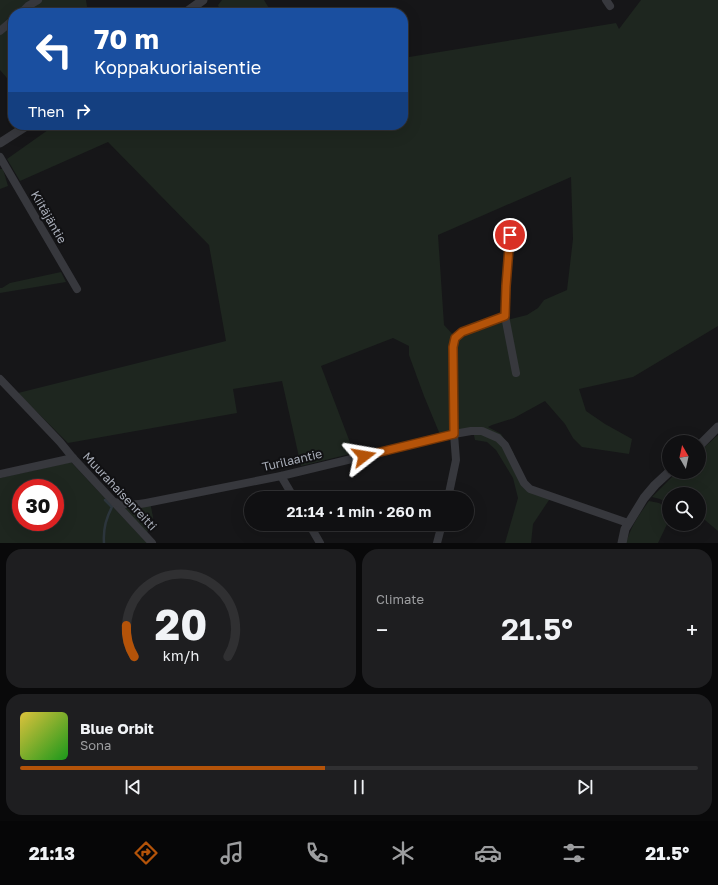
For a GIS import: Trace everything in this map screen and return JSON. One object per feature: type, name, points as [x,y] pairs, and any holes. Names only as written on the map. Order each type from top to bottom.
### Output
[{"type":"street","points":[[28,8],[38,0]]},
{"type":"street","points":[[192,8],[201,1]]},
{"type":"street","points":[[0,31],[8,24]]},
{"type":"street","points":[[0,143],[20,130]]},
{"type":"street","name":"Kiitäjäntie","points":[[0,157],[77,289]]},
{"type":"street","points":[[510,235],[505,316],[516,373]]},
{"type":"street","points":[[449,491],[456,460],[454,434],[453,347],[455,338],[462,332],[505,316]]},
{"type":"street","points":[[0,379],[60,442],[73,458]]},
{"type":"street","points":[[706,439],[718,427]]},
{"type":"street","name":"Turilaantie","points":[[115,502],[122,504],[142,504],[281,476],[454,434],[482,431],[498,438],[505,445],[524,483],[530,489],[628,523]]},
{"type":"street","name":"Muurahaisenreitti","points":[[0,474],[73,458],[152,543]]},
{"type":"street","points":[[281,476],[290,491]]},
{"type":"street","points":[[622,543],[628,523],[645,497],[662,479]]},
{"type":"street","points":[[313,531],[320,543]]},
{"type":"street","points":[[437,543],[440,531]]},
{"type":"shaded area","points":[[0,0],[86,0],[87,8],[8,8],[8,79],[0,70]]},
{"type":"shaded area","points":[[222,0],[264,0],[269,8],[219,8],[218,5]]},
{"type":"shaded area","points":[[641,0],[718,0],[718,326],[633,377],[579,389],[586,411],[605,424],[632,439],[629,454],[582,447],[573,438],[565,424],[545,401],[514,418],[488,427],[501,434],[513,452],[524,483],[551,497],[533,524],[531,543],[505,543],[518,498],[513,478],[496,450],[487,442],[475,440],[473,431],[441,437],[409,355],[409,346],[393,338],[321,366],[354,453],[301,466],[282,381],[233,389],[237,413],[68,443],[18,393],[226,341],[209,245],[108,142],[20,181],[7,159],[48,130],[408,130],[408,57],[616,23],[619,29]],"holes":[[[571,177],[573,239],[567,290],[544,300],[538,308],[527,315],[466,334],[458,340],[444,325],[438,235]]]},
{"type":"shaded area","points":[[0,169],[3,169],[8,186],[0,189]]},
{"type":"shaded area","points":[[61,272],[66,282],[0,293],[0,288],[10,283]]},
{"type":"shaded area","points":[[718,435],[718,531],[706,521],[706,487],[662,487],[670,479],[706,479],[706,446]]},
{"type":"shaded area","points":[[71,462],[147,543],[0,543],[0,478]]},
{"type":"shaded area","points":[[662,487],[662,500],[652,497]]},
{"type":"shaded area","points":[[649,501],[662,505],[662,531],[664,531],[658,543],[626,543],[639,516]]},
{"type":"shaded area","points":[[150,502],[153,517],[147,533],[124,508],[128,504]]},
{"type":"waterway","points":[[104,543],[105,524],[112,507],[105,500]]},
{"type":"route","points":[[364,456],[454,434],[453,347],[455,338],[462,332],[505,316],[510,235]]}]
